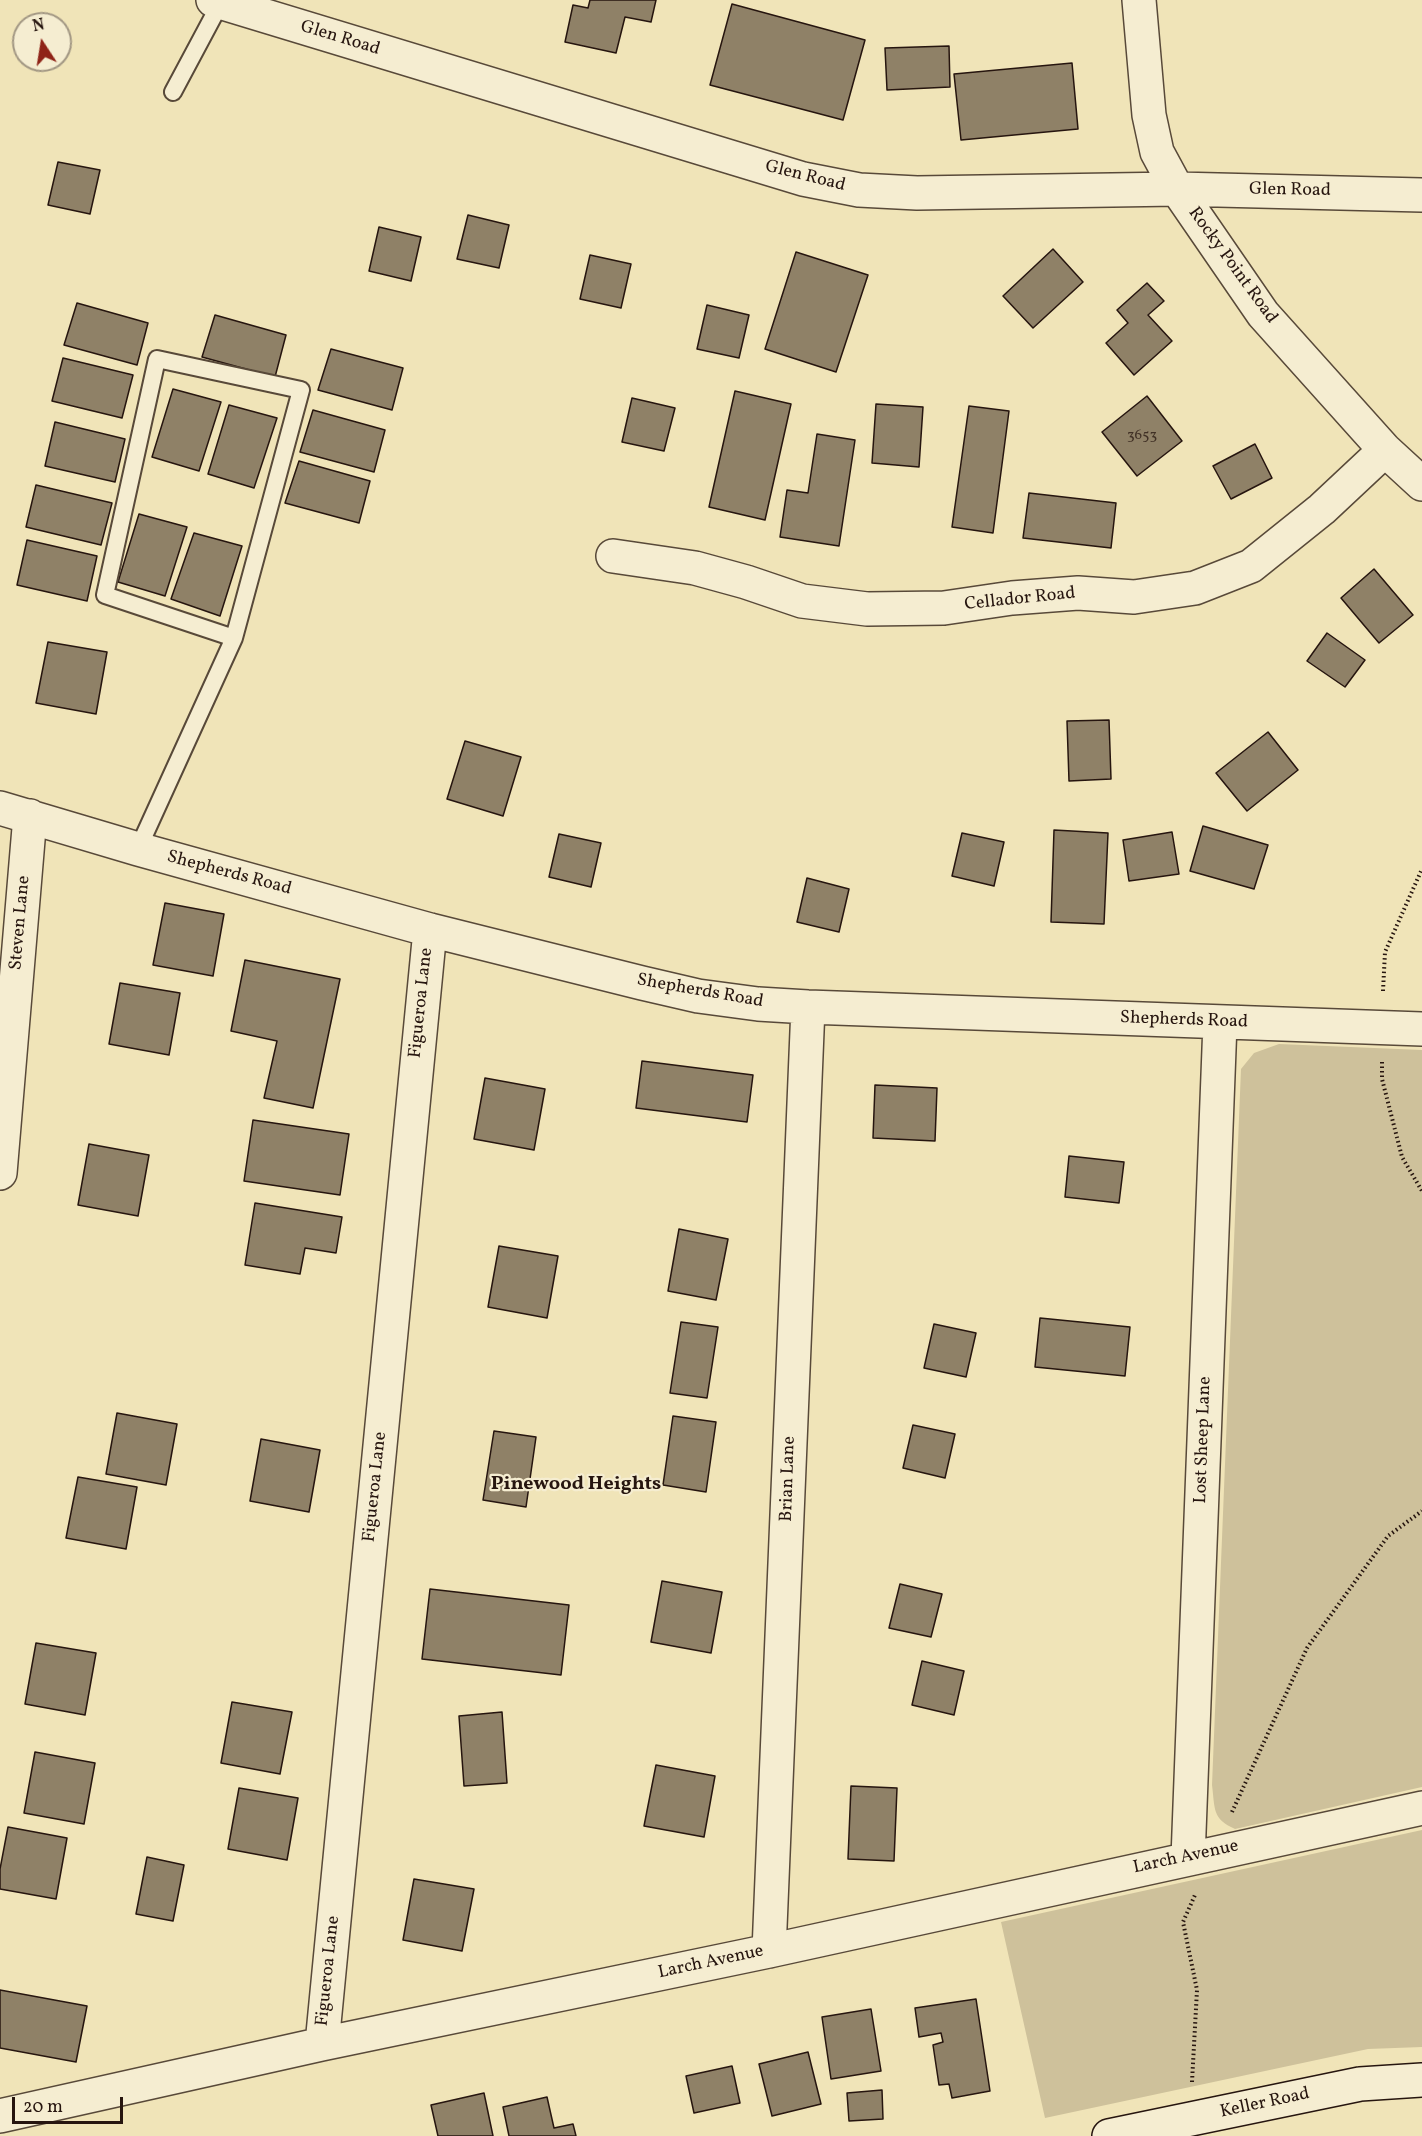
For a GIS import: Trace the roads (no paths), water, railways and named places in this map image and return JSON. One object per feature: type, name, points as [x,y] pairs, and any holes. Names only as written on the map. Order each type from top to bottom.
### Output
[{"type":"street","name":"Rocky Point Road","points":[[1139,0],[1149,115],[1157,152],[1177,189],[1263,314],[1385,450],[1422,484]]},
{"type":"street","name":"Glen Road","points":[[217,1],[803,180],[859,190],[917,193],[1177,189],[1422,195]]},
{"type":"street","name":"Cellador Road","points":[[613,556],[695,568],[802,601],[867,609],[944,609],[1012,598],[1078,593],[1134,597],[1195,588],[1251,566],[1322,509],[1385,450]]},
{"type":"street","name":"Shepherds Road","points":[[15,812],[138,849],[430,930],[698,996],[758,1004],[808,1007],[1422,1029]]},
{"type":"street","name":"Steven Lane","points":[[0,1173],[15,812]]},
{"type":"street","name":"Figueroa Lane","points":[[322,2044],[430,930]]},
{"type":"street","name":"Brian Lane","points":[[769,1951],[808,1007]]},
{"type":"street","name":"Lost Sheep Lane","points":[[1188,1858],[1220,1023]]},
{"type":"street","name":"Larch Avenue","points":[[0,2116],[322,2044],[769,1951],[1422,1808]]},
{"type":"street","name":"Keller Road","points":[[1109,2136],[1360,2084],[1422,2080]]},
{"type":"lane","points":[[173,92],[217,1]]},
{"type":"lane","points":[[138,849],[234,638],[301,390],[157,359],[105,595],[234,638]]},
{"type":"district","name":"Pinewood Heights","points":[[576,1485]]}]
